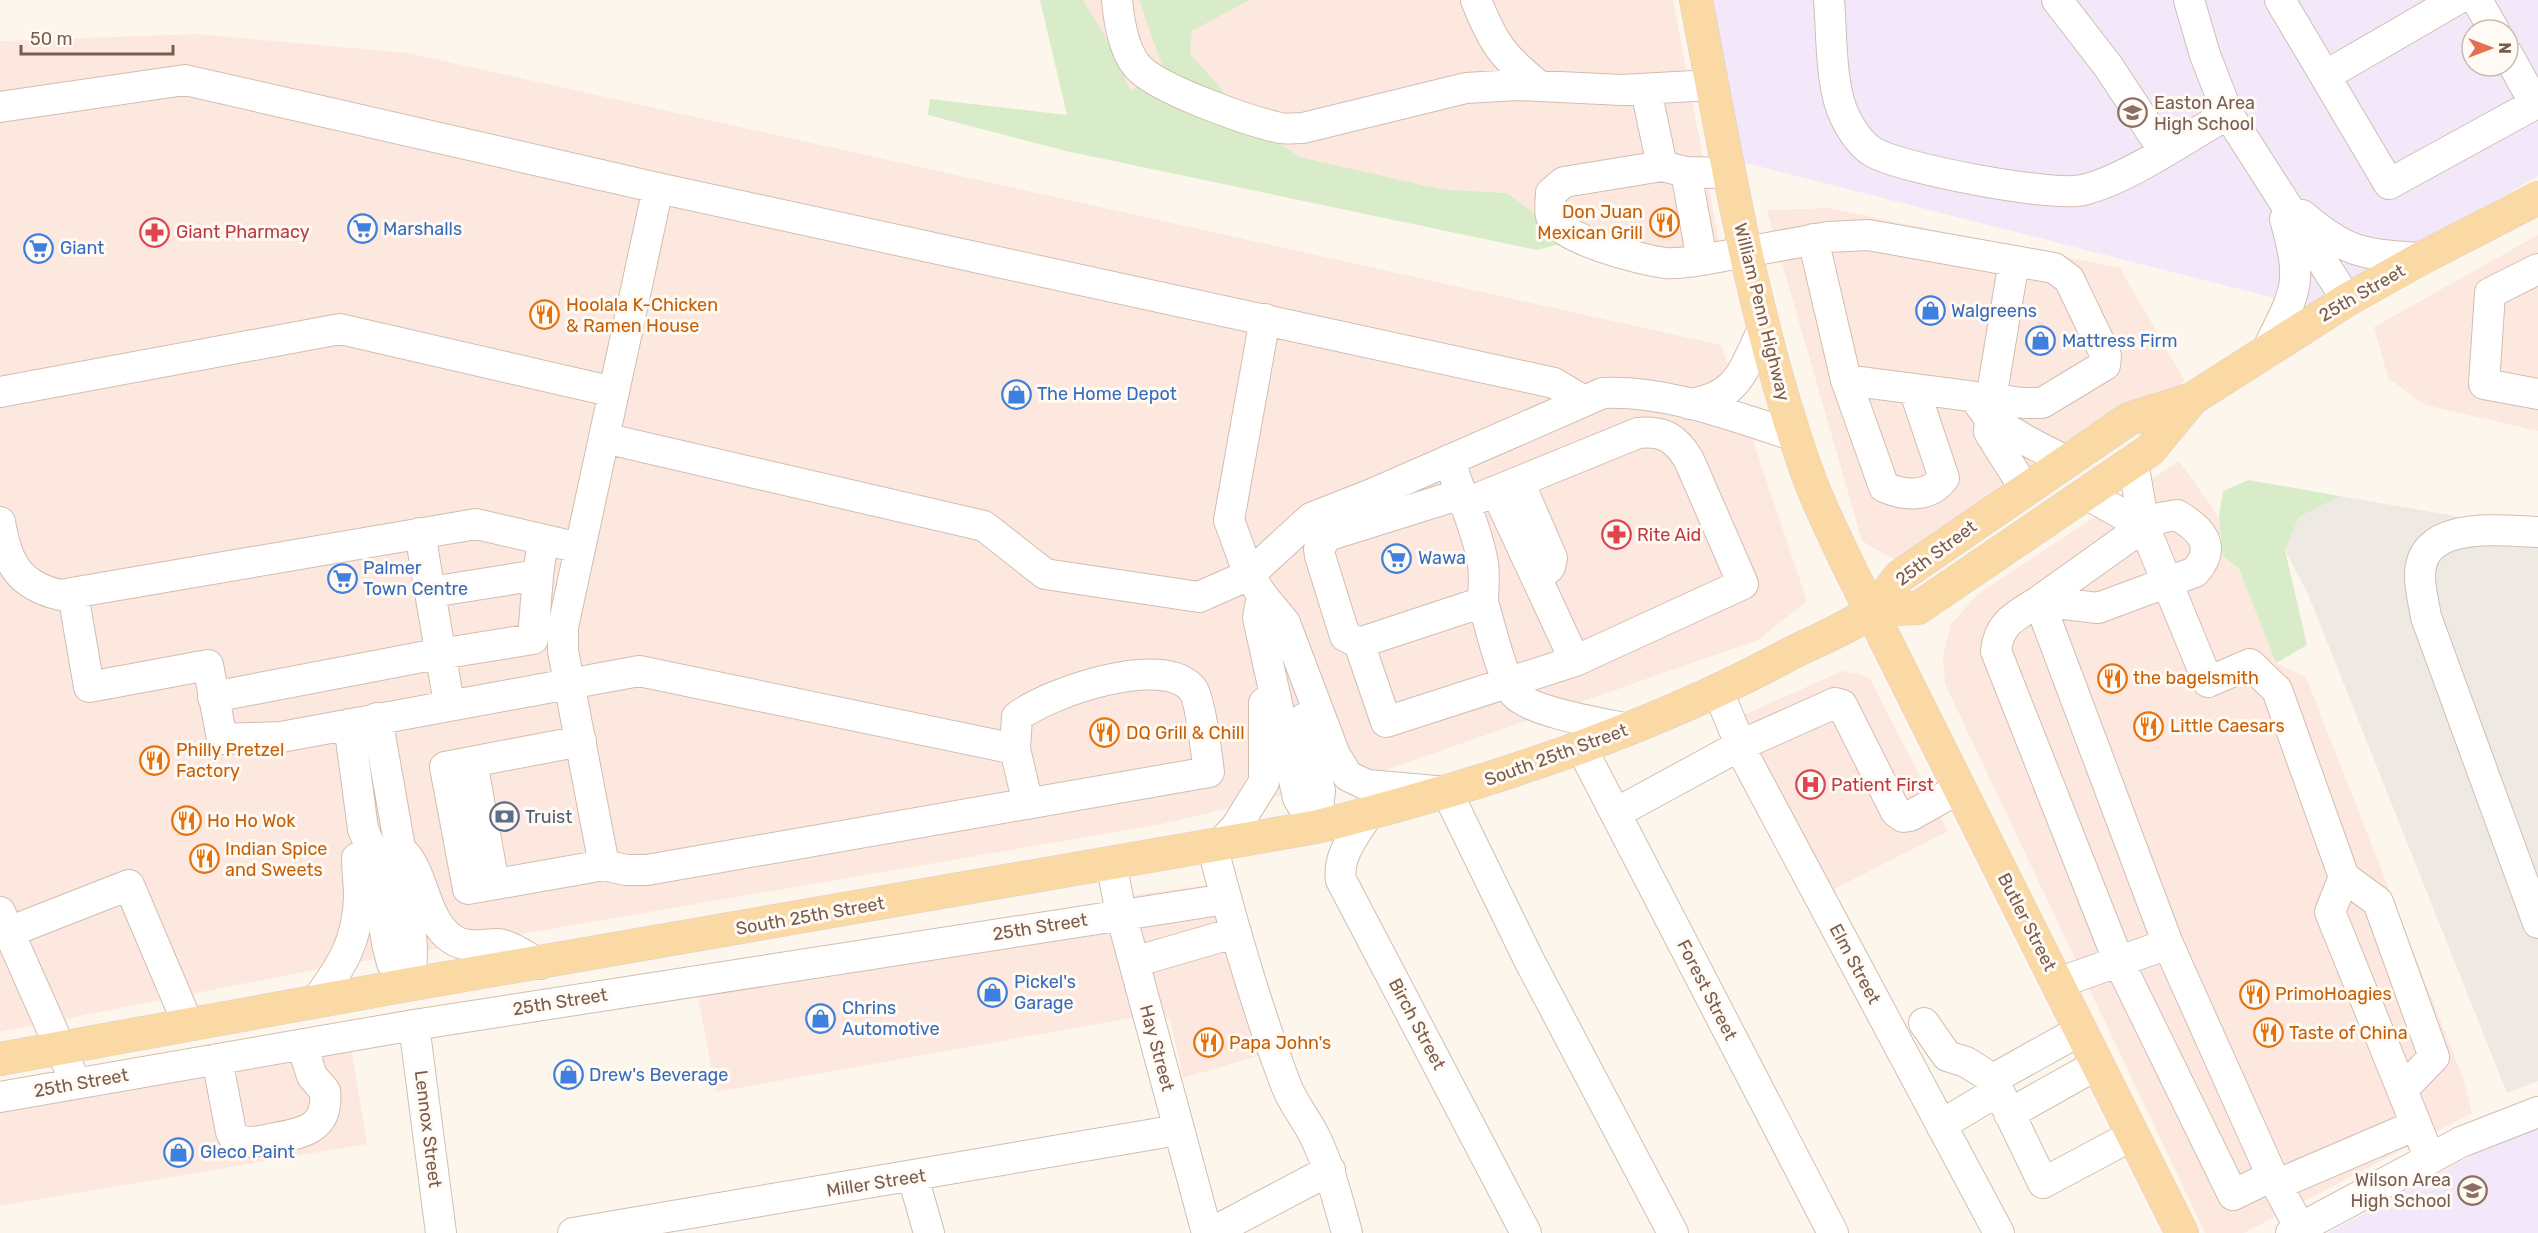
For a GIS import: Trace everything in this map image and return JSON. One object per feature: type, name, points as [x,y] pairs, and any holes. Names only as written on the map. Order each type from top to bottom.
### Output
[{"type":"main road","name":"William Penn Highway","points":[[1696,0],[1744,250],[1764,330],[1795,436],[1826,518],[1871,610]]},
{"type":"main road","name":"25th Street","points":[[1871,610],[1918,608],[2150,450],[2192,399],[2268,348],[2422,258],[2538,198]]},
{"type":"main road","name":"25th Street","points":[[1871,610],[1900,576],[2128,418],[2192,399]]},
{"type":"main road","name":"South 25th Street","points":[[407,985],[540,964],[1316,827],[1368,814],[1447,792],[1630,729],[1718,691],[1871,610]]},
{"type":"main road","name":"Butler Street","points":[[1871,610],[2182,1233]]},
{"type":"main road","points":[[0,1059],[407,985]]},
{"type":"street","points":[[1118,0],[1124,40],[1136,65],[1150,78],[1179,92],[1281,128],[1303,128],[1466,88],[1538,85],[1646,90],[1712,85]]},
{"type":"street","points":[[1476,0],[1491,37],[1514,66],[1538,85]]},
{"type":"street","points":[[1829,0],[1838,93],[1844,116],[1857,137],[1872,152],[1896,161],[2019,187],[2071,192],[2109,181],[2228,114]]},
{"type":"street","points":[[2056,0],[2108,66],[2163,151]]},
{"type":"street","points":[[2189,0],[2205,55],[2228,114],[2278,196],[2347,300]]},
{"type":"street","points":[[2280,0],[2389,184],[2535,104],[2520,77]]},
{"type":"street","points":[[2325,76],[2456,0]]},
{"type":"street","points":[[2477,0],[2487,18]]},
{"type":"street","points":[[0,107],[185,80],[658,188],[1554,383],[1584,401]]},
{"type":"street","points":[[1646,90],[1674,169],[1702,260]]},
{"type":"street","points":[[1729,173],[1674,169],[1564,182],[1551,193],[1551,217],[1563,231],[1598,244],[1665,263],[1685,263],[1744,250],[1813,239],[1868,235],[2054,268],[2069,279],[2106,356],[2105,365],[2043,403],[1985,405],[1914,389],[1846,380]]},
{"type":"street","points":[[604,865],[563,651],[563,627],[658,188]]},
{"type":"street","points":[[2278,196],[2331,239],[2341,244],[2378,255],[2422,258]]},
{"type":"street","points":[[2268,348],[2292,300],[2297,278],[2297,264],[2278,196]]},
{"type":"street","points":[[1813,239],[1846,380],[1884,487],[1909,494],[1936,488],[1944,478],[1914,389]]},
{"type":"street","points":[[2014,261],[1985,405],[1989,432],[2025,489]]},
{"type":"street","points":[[2538,268],[2490,293],[2484,384],[2538,394]]},
{"type":"street","points":[[1265,319],[1229,520],[1255,585],[1258,618],[1273,625],[1335,755],[1348,776],[1367,785],[1447,792],[1529,960],[1673,1233]]},
{"type":"street","points":[[0,392],[340,329],[614,392]]},
{"type":"street","points":[[1689,404],[1714,399],[1728,391],[1742,373],[1764,330]]},
{"type":"street","points":[[604,438],[984,526],[1045,574],[1199,597],[1255,585],[1311,518],[1604,393],[1622,392],[1689,404],[1795,436]]},
{"type":"street","points":[[1985,405],[2027,441],[2066,460]]},
{"type":"street","points":[[1654,431],[1667,434],[1680,446],[1689,460],[1743,584],[1575,661],[1386,722],[1359,644],[1345,636],[1319,549],[1328,536],[1463,499],[1507,486],[1638,433],[1654,431]]},
{"type":"street","points":[[1449,460],[1483,563],[1483,602],[1508,681],[1515,694],[1527,702],[1573,717],[1630,729]]},
{"type":"street","points":[[2133,462],[2144,526],[2208,682],[2250,664],[2277,690],[2344,877],[2378,902],[2434,1057],[2402,1090]]},
{"type":"street","points":[[1507,486],[1537,579],[1575,661]]},
{"type":"street","points":[[2086,494],[2144,526]]},
{"type":"street","points":[[2039,601],[2098,608],[2195,572],[2205,562],[2206,545],[2201,533],[2177,515],[2160,518],[2144,526],[2010,620],[1998,634],[1996,651],[2118,960],[2233,1195],[2416,1125]]},
{"type":"street","points":[[0,522],[5,551],[14,568],[28,584],[60,595],[476,524],[580,548]]},
{"type":"street","points":[[2538,532],[2474,530],[2442,538],[2426,552],[2420,575],[2426,617],[2538,923]]},
{"type":"street","points":[[420,533],[449,704]]},
{"type":"street","points":[[213,697],[534,639],[537,575],[543,540]]},
{"type":"street","points":[[431,592],[537,575]]},
{"type":"street","points":[[73,594],[89,687],[208,665],[222,740],[281,737],[449,704],[639,671],[1015,749]]},
{"type":"street","points":[[2039,601],[2168,944],[2295,1231],[2461,1142],[2538,1112]]},
{"type":"street","points":[[1359,644],[1483,602]]},
{"type":"street","points":[[1273,625],[1320,791],[1316,827]]},
{"type":"street","points":[[1273,625],[1264,782],[1236,827],[1216,844],[1234,933],[1287,1089],[1315,1137],[1329,1170],[1347,1233]]},
{"type":"street","points":[[1028,804],[1015,749],[1017,717],[1040,701],[1078,686],[1125,677],[1168,676],[1183,682],[1194,691],[1205,772]]},
{"type":"street","points":[[1078,686],[1078,696],[1087,703],[1147,693],[1162,692],[1172,695],[1187,708],[1205,772]]},
{"type":"street","name":"Elm Street","points":[[1718,691],[1741,745],[1999,1233]]},
{"type":"street","points":[[1616,813],[1741,745],[1835,703],[1842,705],[1896,812],[1903,817],[1910,816],[1960,788]]},
{"type":"street","points":[[316,1001],[338,971],[353,939],[359,895],[357,860],[363,829],[363,721]]},
{"type":"street","points":[[363,721],[400,848],[399,869],[413,956],[407,985]]},
{"type":"street","points":[[581,741],[445,767],[468,889],[604,865],[626,870],[647,870],[1205,772]]},
{"type":"street","name":"Forest Street","points":[[1581,747],[1833,1233]]},
{"type":"street","name":"Birch Street","points":[[1368,814],[1342,857],[1339,869],[1341,880],[1526,1233]]},
{"type":"street","points":[[363,829],[372,851],[392,963],[407,985]]},
{"type":"street","points":[[400,848],[412,862],[434,913],[452,939],[470,945],[500,944],[540,964]]},
{"type":"street","name":"Hay Street","points":[[1111,862],[1121,914],[1178,1130],[1209,1233]]},
{"type":"street","points":[[2344,877],[2330,912],[2430,1159]]},
{"type":"street","points":[[76,1084],[4,922],[129,885],[188,1024]]},
{"type":"street","name":"25th Street","points":[[0,1097],[414,1025],[1121,914],[1143,914],[1226,899]]},
{"type":"street","points":[[1134,962],[1234,933]]},
{"type":"street","points":[[2058,983],[2168,944]]},
{"type":"street","points":[[1924,1023],[1947,1056],[1965,1062],[2000,1094],[2043,1183],[2133,1135]]},
{"type":"street","name":"Lennox Street","points":[[414,1025],[441,1233]]},
{"type":"street","points":[[1941,1125],[2000,1094],[2081,1030]]},
{"type":"street","points":[[217,1059],[231,1132],[234,1138],[250,1143],[304,1133],[312,1128],[324,1112],[325,1091],[312,1076],[302,1044]]},
{"type":"street","points":[[2000,1094],[2098,1065]]},
{"type":"street","name":"Miller Street","points":[[573,1233],[913,1177],[1178,1130]]},
{"type":"street","points":[[1209,1233],[1329,1170]]},
{"type":"street","points":[[913,1177],[929,1233]]},
{"type":"shaded area","points":[[1079,0],[1673,0],[1724,268],[1572,241],[1507,193],[1440,189],[1300,157],[1109,120]]},
{"type":"shaded area","name":"Easton Area High School","points":[[1708,0],[2538,0],[2538,176],[2313,308],[1738,161]]},
{"type":"shaded area","points":[[196,34],[408,53],[1721,345],[1807,601],[1758,640],[1374,774],[1162,824],[323,968],[0,1032],[0,41]]},
{"type":"shaded area","points":[[1828,208],[2120,268],[2185,381],[1903,565],[1862,541],[1767,210]]},
{"type":"shaded area","points":[[2538,235],[2538,431],[2425,405],[2388,378],[2374,327]]},
{"type":"shaded area","points":[[2179,461],[2219,517],[2223,556],[2239,569],[2276,663],[2306,677],[2463,1078],[2472,1113],[2244,1233],[2205,1233],[1945,684],[1943,656],[1951,624],[1978,594]]},
{"type":"shaded area","points":[[2340,496],[2489,522],[2538,528],[2538,1081],[2507,1093],[2308,594],[2285,550],[2299,517]]},
{"type":"shaded area","points":[[1842,671],[1860,674],[1870,679],[1948,831],[1815,899],[1728,722]]},
{"type":"shaded area","points":[[1221,883],[1271,1052],[1183,1078],[1170,1018],[1131,1018],[716,1092],[698,997],[1109,926],[1133,895]]},
{"type":"shaded area","points":[[351,1048],[367,1144],[0,1206],[0,1109]]},
{"type":"shaded area","name":"Wilson Area High School","points":[[2538,1127],[2538,1233],[2328,1233],[2485,1148]]},
{"type":"green space","points":[[1040,0],[1083,0],[1103,33],[1131,91],[1163,68],[1139,0],[1249,0],[1192,31],[1190,54],[1257,128],[1300,157],[1440,189],[1507,193],[1572,241],[1537,250],[1066,151],[928,115],[930,99],[1067,115]]},
{"type":"green space","points":[[2248,480],[2340,496],[2299,517],[2285,550],[2307,645],[2276,663],[2239,569],[2223,556],[2219,517],[2223,491]]},
{"type":"place","name":"Easton Area High School","points":[[2133,113]]},
{"type":"place","name":"Don Juan Mexican Grill","points":[[1664,222]]},
{"type":"place","name":"Marshalls","points":[[362,229]]},
{"type":"place","name":"Giant Pharmacy","points":[[155,232]]},
{"type":"place","name":"Giant","points":[[39,248]]},
{"type":"place","name":"Walgreens","points":[[1930,311]]},
{"type":"place","name":"Hoolala K-Chicken & Ramen House","points":[[545,315]]},
{"type":"place","name":"Mattress Firm","points":[[2041,341]]},
{"type":"place","name":"The Home Depot","points":[[1016,394]]},
{"type":"place","name":"Rite Aid","points":[[1616,535]]},
{"type":"place","name":"Wawa","points":[[1397,558]]},
{"type":"place","name":"Palmer Town Centre","points":[[342,578]]},
{"type":"place","name":"the bagelsmith","points":[[2112,678]]},
{"type":"place","name":"Little Caesars","points":[[2149,726]]},
{"type":"place","name":"DQ Grill & Chill","points":[[1105,733]]},
{"type":"place","name":"Philly Pretzel Factory","points":[[155,760]]},
{"type":"place","name":"Patient First","points":[[1810,785]]},
{"type":"place","name":"Truist","points":[[504,817]]},
{"type":"place","name":"Ho Ho Wok","points":[[186,821]]},
{"type":"place","name":"Indian Spice and Sweets","points":[[204,859]]},
{"type":"place","name":"Pickel's Garage","points":[[993,992]]},
{"type":"place","name":"PrimoHoagies","points":[[2254,994]]},
{"type":"place","name":"Chrins Automotive","points":[[821,1018]]},
{"type":"place","name":"Taste of China","points":[[2268,1033]]},
{"type":"place","name":"Papa John's","points":[[1208,1043]]},
{"type":"place","name":"Drew's Beverage","points":[[568,1075]]},
{"type":"place","name":"Gleco Paint","points":[[179,1152]]},
{"type":"place","name":"Wilson Area High School","points":[[2472,1190]]}]
